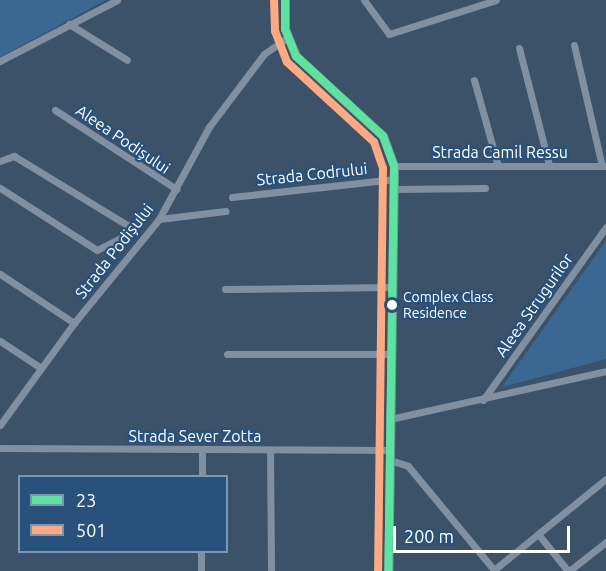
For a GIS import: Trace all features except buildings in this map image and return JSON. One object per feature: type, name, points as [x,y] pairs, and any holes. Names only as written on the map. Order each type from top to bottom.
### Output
[{"type":"main road","points":[[285,0],[288,37],[296,56],[308,72],[383,136],[394,166],[388,571]]},
{"type":"street","points":[[0,61],[117,0]]},
{"type":"street","points":[[364,0],[389,34],[496,0]]},
{"type":"street","points":[[69,24],[127,60]]},
{"type":"street","name":"Strada Podișului","points":[[0,425],[74,323],[159,219],[209,127],[264,54],[288,37]]},
{"type":"street","points":[[574,45],[604,166]]},
{"type":"street","points":[[519,48],[549,165]]},
{"type":"street","points":[[474,80],[498,166]]},
{"type":"street","name":"Aleea Podișului","points":[[55,110],[176,189]]},
{"type":"street","points":[[0,161],[14,156],[127,225],[130,233],[142,240]]},
{"type":"street","name":"Strada Camil Ressu","points":[[394,166],[604,166]]},
{"type":"street","name":"Strada Codrului","points":[[232,197],[395,179]]},
{"type":"street","points":[[0,188],[97,250],[130,233]]},
{"type":"street","points":[[395,189],[485,188]]},
{"type":"street","points":[[159,219],[226,211]]},
{"type":"street","name":"Aleea Strugurilor","points":[[483,400],[606,226]]},
{"type":"street","points":[[0,274],[74,323]]},
{"type":"street","points":[[225,289],[391,286]]},
{"type":"street","points":[[0,341],[41,368]]},
{"type":"street","points":[[227,354],[390,354]]},
{"type":"street","points":[[390,419],[606,371]]},
{"type":"street","name":"Strada Sever Zotta","points":[[0,447],[270,450],[390,455]]},
{"type":"street","points":[[202,449],[202,475]]},
{"type":"street","points":[[270,450],[271,571]]},
{"type":"street","points":[[390,455],[408,466],[495,571],[606,479]]},
{"type":"street","points":[[538,534],[568,571],[606,542]]},
{"type":"street","points":[[201,553],[201,571]]},
{"type":"shaded area","points":[[0,0],[106,0],[0,57]]},
{"type":"shaded area","points":[[606,241],[606,359],[502,387]]},
{"type":"transit line","name":"501","points":[[274,0],[275,31],[287,62],[374,142],[383,168],[378,571]]},
{"type":"transit line","name":"23","points":[[285,0],[285,29],[296,56],[383,136],[394,166],[388,571]]},
{"type":"place","name":"Complex Class Residence","points":[[392,305]]}]
